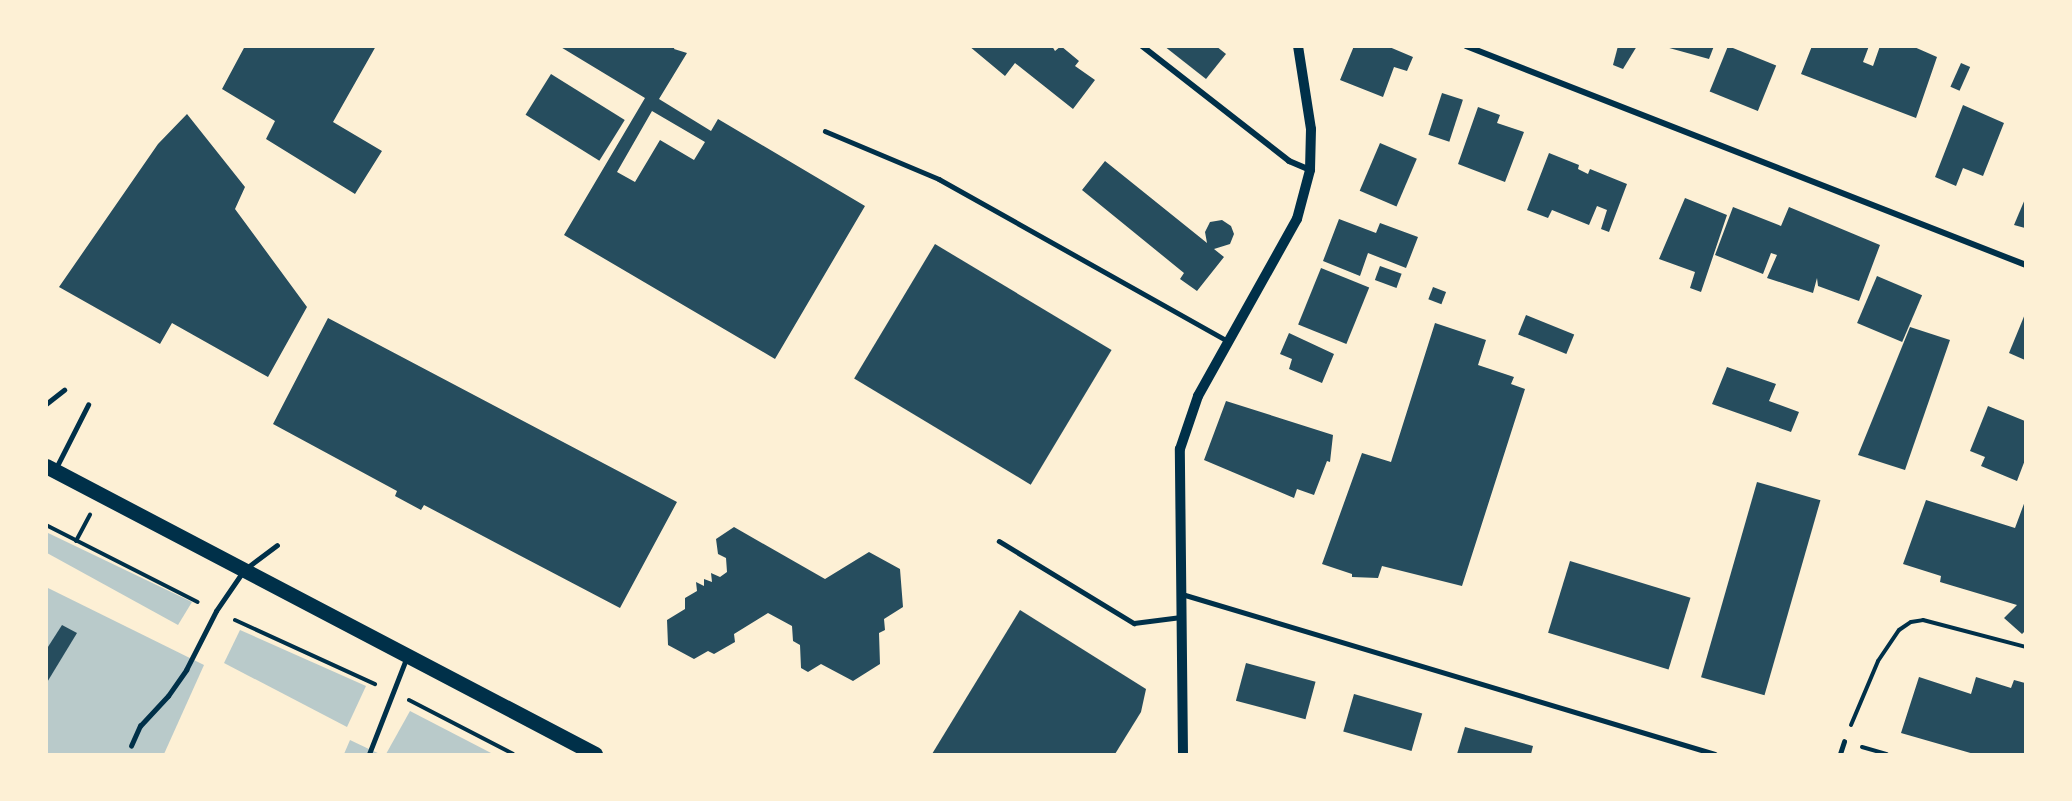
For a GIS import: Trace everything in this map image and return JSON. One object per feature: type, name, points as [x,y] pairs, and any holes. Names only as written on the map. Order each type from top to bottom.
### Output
[{"type":"main road","points":[[51,468],[408,654],[574,749],[595,754]]},
{"type":"street","points":[[1142,46],[1289,161],[1310,170]]},
{"type":"street","points":[[1183,754],[1180,450],[1198,396],[1286,245],[1298,219],[1310,170],[1310,119],[1298,46]]},
{"type":"street","points":[[1466,46],[2025,265]]},
{"type":"lane","points":[[825,131],[939,179],[1229,342]]},
{"type":"lane","points":[[46,404],[64,390]]},
{"type":"lane","points":[[51,468],[88,405]]},
{"type":"lane","points":[[999,541],[1134,623],[1181,616]]},
{"type":"lane","points":[[131,746],[140,726],[168,696],[186,670],[216,611],[244,570],[277,545]]},
{"type":"lane","points":[[1180,594],[1714,754]]},
{"type":"lane","points":[[369,754],[408,654]]},
{"type":"lane","points":[[1840,754],[1844,742]]},
{"type":"path","points":[[76,541],[91,512]]},
{"type":"path","points":[[1844,742],[1878,661],[1899,630],[1911,622],[1923,620],[2025,646]]},
{"type":"path","points":[[393,692],[513,754]]},
{"type":"shaded area","points":[[46,532],[192,602],[178,625],[47,553]]},
{"type":"shaded area","points":[[46,587],[204,665],[164,754],[47,754]]},
{"type":"shaded area","points":[[240,630],[366,686],[347,727],[224,663]]},
{"type":"shaded area","points":[[410,711],[493,754],[386,754]]},
{"type":"shaded area","points":[[350,740],[371,750],[380,754],[344,754]]},
{"type":"building","points":[[245,46],[376,46],[333,122],[382,151],[355,194],[266,139],[275,121],[222,89]]},
{"type":"building","points":[[559,46],[675,46],[674,49],[687,53],[659,99],[711,131],[718,119],[865,206],[775,359],[564,235],[645,98]],"holes":[[[652,111],[705,142],[694,160],[660,140],[635,182],[617,172]]]},
{"type":"building","points":[[969,46],[1052,46],[1055,51],[1061,46],[1079,61],[1075,66],[1095,80],[1073,109],[1015,63],[1005,76]]},
{"type":"building","points":[[1164,46],[1216,46],[1226,54],[1206,79]]},
{"type":"building","points":[[1354,46],[1387,46],[1413,57],[1407,71],[1394,67],[1383,97],[1340,80]]},
{"type":"building","points":[[1618,46],[1637,46],[1623,69],[1613,65]]},
{"type":"building","points":[[1662,46],[1714,46],[1709,59]]},
{"type":"building","points":[[1728,46],[1776,65],[1758,111],[1710,91]]},
{"type":"building","points":[[1812,46],[1869,46],[1863,62],[1873,66],[1880,46],[1912,46],[1937,57],[1916,118],[1801,74]]},
{"type":"building","points":[[1961,63],[1970,67],[1960,91],[1950,87]]},
{"type":"building","points":[[551,74],[625,120],[599,161],[526,115]]},
{"type":"building","points":[[1442,93],[1463,100],[1449,142],[1428,135]]},
{"type":"building","points":[[1963,105],[2004,123],[1983,176],[1963,168],[1956,186],[1935,177]]},
{"type":"building","points":[[1478,107],[1500,115],[1497,123],[1524,132],[1505,182],[1458,164]]},
{"type":"building","points":[[187,114],[245,187],[235,209],[307,307],[268,377],[172,323],[160,344],[59,287],[158,144]]},
{"type":"building","points":[[1380,143],[1417,159],[1397,206],[1360,191]]},
{"type":"building","points":[[1549,153],[1579,165],[1578,169],[1588,174],[1590,169],[1627,184],[1609,232],[1601,229],[1607,210],[1597,206],[1589,225],[1552,210],[1548,218],[1527,210]]},
{"type":"building","points":[[1105,161],[1207,243],[1205,232],[1210,222],[1222,220],[1231,226],[1234,234],[1230,244],[1214,249],[1224,257],[1197,291],[1180,279],[1184,273],[1082,190]]},
{"type":"building","points":[[1685,198],[1727,215],[1701,292],[1690,288],[1695,272],[1659,259]]},
{"type":"building","points":[[2025,199],[2025,228],[2014,225]]},
{"type":"building","points":[[1733,207],[1781,226],[1789,207],[1880,245],[1859,301],[1818,286],[1817,278],[1813,293],[1767,278],[1777,255],[1771,253],[1763,274],[1715,255]]},
{"type":"building","points":[[1339,219],[1376,233],[1380,223],[1418,237],[1406,268],[1368,253],[1360,276],[1323,261]]},
{"type":"building","points":[[935,244],[1112,350],[1031,485],[854,379]]},
{"type":"building","points":[[1380,266],[1402,274],[1396,288],[1375,280]]},
{"type":"building","points":[[1321,268],[1369,287],[1346,344],[1298,325]]},
{"type":"building","points":[[1877,276],[1922,295],[1902,342],[1857,323]]},
{"type":"building","points":[[1433,287],[1446,292],[1441,304],[1428,299]]},
{"type":"building","points":[[2025,314],[2025,360],[2009,353]]},
{"type":"building","points":[[1526,315],[1574,334],[1566,354],[1518,334]]},
{"type":"building","points":[[328,318],[677,502],[620,608],[424,505],[421,510],[395,496],[397,491],[273,424]]},
{"type":"building","points":[[1435,323],[1486,340],[1478,365],[1514,377],[1511,384],[1525,389],[1462,586],[1382,566],[1378,578],[1352,577],[1352,574],[1322,564],[1362,453],[1391,462]]},
{"type":"building","points":[[1910,327],[1950,340],[1905,470],[1858,455]]},
{"type":"building","points":[[1289,333],[1334,354],[1322,383],[1289,369],[1292,359],[1280,354]]},
{"type":"building","points":[[1727,367],[1776,384],[1769,401],[1799,412],[1791,432],[1712,404]]},
{"type":"building","points":[[1226,401],[1333,435],[1330,462],[1327,461],[1314,495],[1297,489],[1294,498],[1204,460]]},
{"type":"building","points":[[1988,406],[2025,421],[2025,460],[2017,481],[1981,466],[1985,457],[1970,451]]},
{"type":"building","points":[[1757,482],[1820,500],[1764,695],[1701,677]]},
{"type":"building","points":[[1926,500],[2015,528],[2025,501],[2025,631],[2022,634],[2004,618],[2017,605],[1940,582],[1941,576],[1903,564]]},
{"type":"building","points":[[734,527],[825,579],[869,552],[900,569],[903,607],[884,619],[885,630],[879,633],[880,664],[853,681],[821,664],[808,672],[801,668],[800,645],[793,641],[792,626],[768,613],[734,634],[735,642],[714,654],[708,651],[694,659],[668,645],[667,620],[685,609],[685,598],[697,591],[696,582],[704,586],[704,579],[712,582],[711,573],[720,577],[727,572],[726,558],[718,554],[716,539]]},
{"type":"building","points":[[1570,561],[1690,598],[1669,670],[1548,633]]},
{"type":"building","points":[[1020,610],[1146,689],[1141,712],[1115,754],[932,754]]},
{"type":"building","points":[[62,625],[77,633],[46,684],[46,650]]},
{"type":"building","points":[[1246,663],[1316,682],[1305,719],[1236,701]]},
{"type":"building","points":[[1919,677],[1971,694],[1976,677],[2011,688],[2014,680],[2025,683],[2025,754],[1974,754],[1901,733]]},
{"type":"building","points":[[1354,694],[1422,714],[1411,751],[1343,731]]},
{"type":"building","points":[[1465,727],[1533,746],[1531,754],[1457,754]]}]
